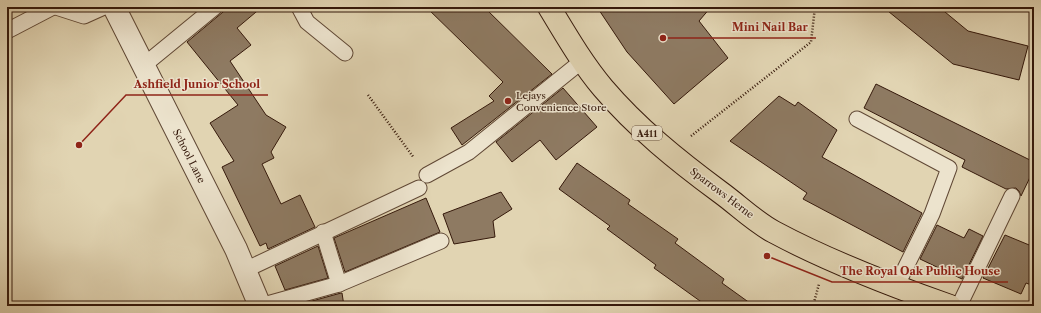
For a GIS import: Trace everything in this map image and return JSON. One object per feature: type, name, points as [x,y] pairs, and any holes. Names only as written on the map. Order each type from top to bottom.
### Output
[{"type":"main road","name":"Sparrows Herne","points":[[549,7],[582,61],[607,93],[668,154],[773,231],[829,259],[896,287],[950,306]]},
{"type":"street","name":"School Lane","points":[[114,7],[236,250],[260,306]]},
{"type":"lane","points":[[7,31],[54,7],[84,16],[104,7]]},
{"type":"lane","points":[[143,66],[215,7]]},
{"type":"lane","points":[[299,7],[307,22],[345,53]]},
{"type":"lane","points":[[245,270],[423,181],[469,152],[582,61]]},
{"type":"lane","points":[[857,119],[949,168],[932,214],[896,287]]},
{"type":"lane","points":[[959,306],[1012,196]]},
{"type":"lane","points":[[323,232],[339,284]]},
{"type":"lane","points":[[260,306],[339,284],[440,241]]},
{"type":"path","points":[[668,154],[811,42],[815,7]]},
{"type":"path","points":[[368,95],[423,181]]},
{"type":"building","points":[[229,7],[262,7],[237,28],[251,45],[230,61],[266,115],[286,127],[271,152],[274,158],[262,164],[281,204],[300,195],[315,227],[268,249],[266,243],[260,246],[222,167],[234,161],[210,123],[238,105],[187,42]]},
{"type":"building","points":[[426,7],[484,7],[552,74],[462,145],[451,128],[494,101],[489,96],[503,82]]},
{"type":"building","points":[[597,7],[711,7],[699,21],[728,58],[674,104],[627,52]]},
{"type":"building","points":[[883,7],[939,7],[968,31],[1028,46],[1019,80],[953,64]]},
{"type":"building","points":[[876,84],[1034,162],[1034,169],[1021,196],[1016,188],[1006,189],[962,167],[965,160],[864,108]]},
{"type":"building","points":[[563,88],[597,127],[556,160],[540,140],[512,162],[496,142]]},
{"type":"building","points":[[779,96],[795,106],[798,102],[837,130],[822,157],[922,213],[903,252],[803,199],[807,193],[730,141]]},
{"type":"building","points":[[577,163],[630,200],[628,204],[678,239],[675,243],[724,279],[722,283],[754,306],[707,306],[654,268],[656,265],[607,229],[610,226],[559,189]]},
{"type":"building","points":[[501,192],[512,209],[493,221],[495,237],[454,244],[443,214]]},
{"type":"building","points":[[426,198],[440,232],[345,272],[334,238]]},
{"type":"building","points":[[937,225],[964,238],[969,229],[983,236],[962,279],[920,259]]},
{"type":"building","points":[[1005,235],[1034,247],[1034,286],[1026,283],[1021,294],[983,278]]},
{"type":"building","points":[[318,246],[328,278],[285,290],[275,266]]},
{"type":"building","points":[[341,293],[344,306],[294,306]]},
{"type":"place","name":"Mini Nail Bar","points":[[663,38]]},
{"type":"place","name":"Lejays Convenience Store","points":[[508,101]]},
{"type":"place","name":"Ashfield Junior School","points":[[79,145]]},
{"type":"place","name":"The Royal Oak Public House","points":[[767,256]]}]
